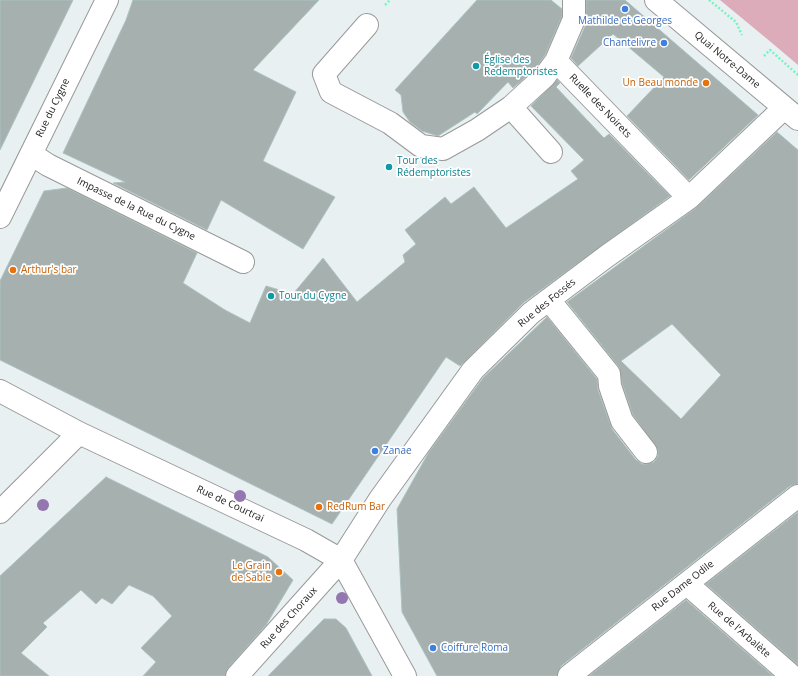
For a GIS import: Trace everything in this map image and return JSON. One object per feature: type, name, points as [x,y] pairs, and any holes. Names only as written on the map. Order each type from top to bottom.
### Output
[{"type":"street","name":"Rue du Cygne","points":[[0,217],[107,0]]},
{"type":"street","points":[[367,25],[324,74],[331,92],[390,123],[421,146],[443,149],[477,130],[511,107],[545,76],[556,61],[574,19],[574,0]]},
{"type":"street","name":"Quai Notre-Dame","points":[[656,0],[791,113]]},
{"type":"street","name":"Ruelle des Noirets","points":[[556,61],[690,198]]},
{"type":"street","points":[[511,107],[551,152]]},
{"type":"street","name":"Rue des Fossés","points":[[341,560],[380,499],[473,370],[531,313],[690,198],[791,113]]},
{"type":"street","name":"Impasse de la Rue du Cygne","points":[[31,154],[48,165],[243,262]]},
{"type":"street","points":[[549,300],[609,374],[610,386],[622,421],[646,452]]},
{"type":"street","name":"Rue de Courtrai","points":[[0,391],[79,433],[306,540],[341,560]]},
{"type":"street","points":[[0,512],[79,433]]},
{"type":"street","name":"Rue Dame Odile","points":[[569,676],[798,496]]},
{"type":"street","points":[[341,560],[405,676]]},
{"type":"street","name":"Rue des Choraux","points":[[237,676],[341,560]]},
{"type":"street","name":"Rue de l'Arbalète","points":[[686,584],[792,676]]},
{"type":"path","points":[[761,60],[770,50],[798,75]]},
{"type":"shaded area","points":[[720,0],[798,0],[798,65],[772,43]]},
{"type":"building","points":[[0,0],[73,0],[0,150]]},
{"type":"building","points":[[133,0],[319,0],[253,70],[296,92],[263,161],[335,197],[303,249],[221,200],[207,230],[113,183],[125,182],[63,153],[126,20]]},
{"type":"building","name":"Église des Redemptoristes","points":[[477,0],[551,0],[562,9],[562,16],[545,55],[536,68],[513,88],[508,82],[477,114],[475,112],[438,136],[422,131],[410,122],[403,112],[401,95],[395,90]]},
{"type":"building","points":[[586,0],[625,0],[758,115],[689,180],[627,116],[664,77],[613,34],[578,66],[571,58],[586,24]]},
{"type":"building","points":[[557,80],[560,83],[556,87],[604,138],[609,134],[670,196],[523,303],[460,366],[446,357],[332,524],[0,360],[0,281],[44,191],[67,188],[197,253],[183,283],[225,310],[250,323],[266,286],[293,294],[323,258],[357,302],[405,262],[403,255],[416,244],[405,230],[445,197],[451,204],[474,187],[506,228],[578,179],[571,171],[584,160],[531,106]]},
{"type":"building","points":[[777,132],[798,150],[798,484],[790,486],[561,666],[557,676],[437,676],[402,612],[397,509],[429,452],[483,378],[547,317],[597,379],[598,390],[612,429],[636,460],[642,464],[654,462],[658,456],[658,450],[633,415],[622,383],[619,367],[567,302],[696,208]],"holes":[[[672,324],[721,375],[681,419],[621,361]]]},
{"type":"building","points":[[106,477],[268,557],[293,580],[266,625],[228,668],[225,676],[143,676],[156,662],[141,648],[172,616],[153,596],[129,585],[112,604],[102,598],[96,604],[81,590],[43,623],[47,627],[21,653],[49,676],[0,676],[0,576]]},
{"type":"building","points":[[798,512],[798,665],[706,584]]},
{"type":"building","points":[[686,600],[773,676],[589,676]]},
{"type":"building","points":[[324,619],[336,619],[346,628],[372,676],[268,676]]},
{"type":"place","name":"Mathilde et Georges","points":[[625,9]]},
{"type":"place","name":"Chantelivre","points":[[664,43]]},
{"type":"place","name":"Église des Redemptoristes","points":[[476,66]]},
{"type":"place","name":"Un Beau monde","points":[[706,83]]},
{"type":"place","name":"Tour des Rédemptoristes","points":[[389,167]]},
{"type":"place","name":"Arthur's bar","points":[[13,270]]},
{"type":"place","name":"Tour du Cygne","points":[[271,296]]},
{"type":"place","name":"Zanae","points":[[375,451]]},
{"type":"place","name":"RedRum Bar","points":[[319,507]]},
{"type":"place","name":"Le Grain de Sable","points":[[279,572]]},
{"type":"place","name":"Coiffure Roma","points":[[433,648]]}]
